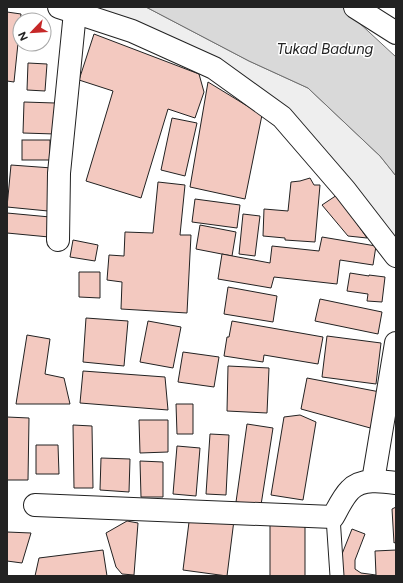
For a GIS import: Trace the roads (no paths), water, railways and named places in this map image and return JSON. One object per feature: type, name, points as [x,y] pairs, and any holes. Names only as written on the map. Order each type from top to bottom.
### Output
[{"type":"street","points":[[355,7],[396,33]]},
{"type":"street","points":[[58,240],[59,173],[67,9],[132,31],[214,68],[282,118],[345,190],[396,256]]},
{"type":"street","points":[[373,481],[396,343]]},
{"type":"street","points":[[35,505],[333,517],[350,489],[360,484],[373,481],[396,483]]},
{"type":"lane","points":[[333,517],[337,576]]},
{"type":"water","name":"Tukad Badung","points":[[146,7],[342,7],[396,57],[396,176],[380,156],[308,88],[249,61]]}]
